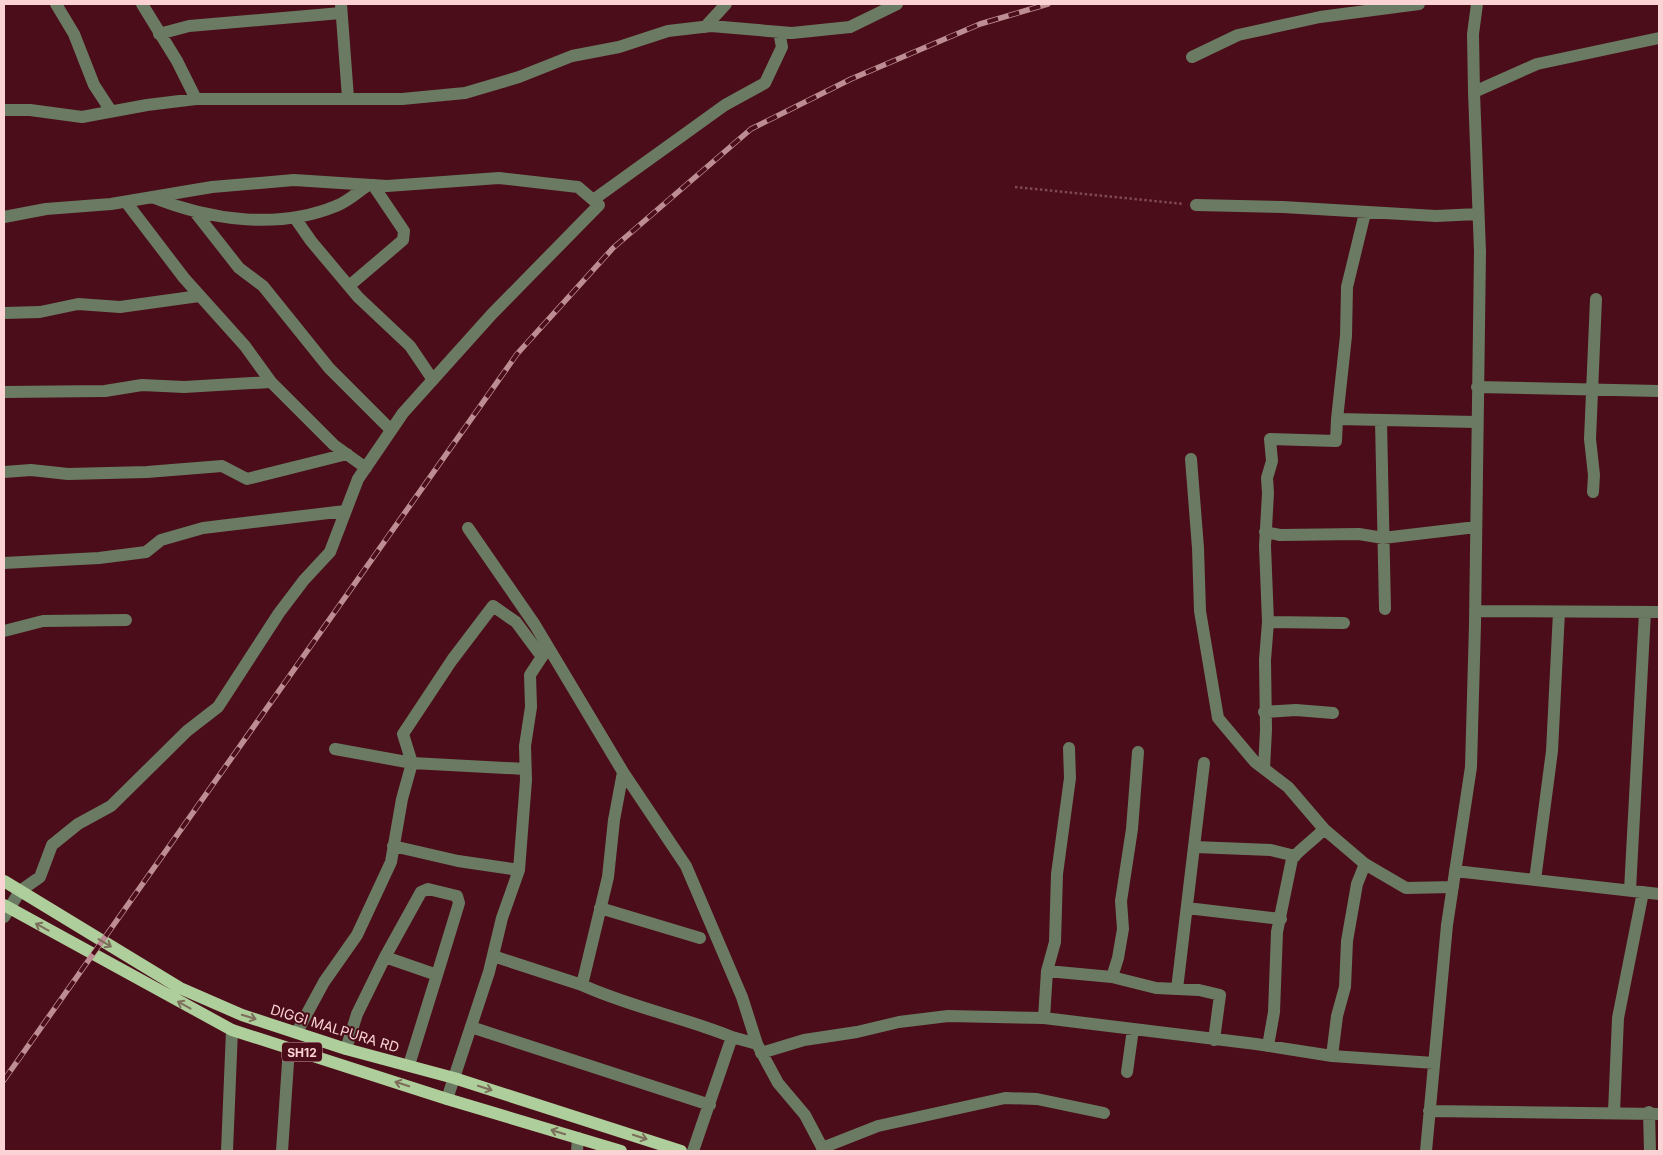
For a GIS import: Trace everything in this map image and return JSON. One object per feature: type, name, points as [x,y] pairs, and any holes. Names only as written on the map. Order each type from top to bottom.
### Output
[{"type":"main road","name":"DIGGI MALPURA RD","points":[[4,881],[180,988],[242,1015],[350,1050],[454,1078],[682,1151]]},
{"type":"main road","name":"SH12","points":[[5,910],[232,1030],[447,1099],[621,1151]]},
{"type":"main road","points":[[210,1019],[216,1004]]},
{"type":"street","points":[[56,4],[74,34],[94,85],[111,112]]},
{"type":"street","points":[[142,4],[177,62],[196,99]]},
{"type":"street","points":[[705,27],[726,4]]},
{"type":"street","points":[[4,110],[30,110],[82,117],[196,99],[255,101],[348,98],[402,99],[465,93],[519,77],[572,56],[619,47],[668,31],[705,27],[792,33],[850,27],[875,8],[897,4]]},
{"type":"street","points":[[1192,57],[1238,35],[1320,17],[1419,4]]},
{"type":"street","points":[[1426,1151],[1447,926],[1471,767],[1476,611],[1478,214],[1473,34],[1477,4]]},
{"type":"street","points":[[159,34],[189,26],[341,9],[348,98]]},
{"type":"street","points":[[593,200],[725,105],[765,83],[782,47],[779,32]]},
{"type":"street","points":[[1474,92],[1537,64],[1659,38]]},
{"type":"street","points":[[4,217],[46,209],[126,202],[212,187],[294,180],[371,185],[462,182],[499,178],[578,187],[599,205],[492,314],[403,413],[358,479],[330,552],[304,580],[279,613],[218,707],[187,731],[111,806],[78,824],[52,846],[40,877],[20,891],[5,910]]},
{"type":"street","points":[[151,197],[184,210],[242,220],[295,218],[338,206],[371,185]]},
{"type":"street","points":[[349,286],[403,240],[405,236],[404,231],[371,185]]},
{"type":"street","points":[[126,202],[199,296],[245,346],[271,382],[334,445],[366,468]]},
{"type":"street","points":[[1196,205],[1283,207],[1436,216],[1478,214]]},
{"type":"street","points":[[195,212],[239,268],[263,286],[329,368],[391,430]]},
{"type":"street","points":[[1264,769],[1264,712],[1268,622],[1265,532],[1268,493],[1267,478],[1272,461],[1270,439],[1336,441],[1346,336],[1347,287],[1365,213]]},
{"type":"street","points":[[295,218],[311,241],[349,286],[410,346],[433,380]]},
{"type":"street","points":[[4,313],[40,312],[78,304],[120,307],[199,296]]},
{"type":"street","points":[[1593,492],[1594,475],[1590,439],[1596,300]]},
{"type":"street","points":[[4,392],[96,392],[142,385],[184,387],[271,382]]},
{"type":"street","points":[[1477,387],[1659,391]]},
{"type":"street","points":[[1338,419],[1476,422]]},
{"type":"street","points":[[1381,421],[1385,609]]},
{"type":"street","points":[[4,472],[31,470],[68,474],[147,472],[222,466],[247,479],[348,454]]},
{"type":"street","points":[[1191,459],[1198,548],[1200,611],[1218,718],[1255,762],[1288,787],[1324,829],[1365,864],[1406,888],[1453,887]]},
{"type":"street","points":[[4,563],[99,558],[146,552],[161,540],[203,528],[345,511]]},
{"type":"street","points":[[1265,532],[1280,535],[1359,534],[1383,538],[1476,527]]},
{"type":"street","points":[[468,528],[545,652],[686,866],[729,965],[759,1048],[778,1083],[804,1115],[823,1150],[878,1126],[1005,1098],[1037,1099],[1104,1113]]},
{"type":"street","points":[[297,1032],[324,982],[356,935],[391,862],[402,799],[412,763],[403,734],[452,660],[493,606],[516,622],[545,652]]},
{"type":"street","points":[[1476,611],[1659,612]]},
{"type":"street","points":[[1535,880],[1552,751],[1559,612]]},
{"type":"street","points":[[1614,1112],[1618,1018],[1636,891],[1645,612]]},
{"type":"street","points":[[4,631],[43,621],[126,620]]},
{"type":"street","points":[[1268,622],[1344,623]]},
{"type":"street","points":[[447,1099],[493,956],[502,918],[519,870],[525,746],[531,707],[530,675],[545,652]]},
{"type":"street","points":[[1264,712],[1296,710],[1333,713]]},
{"type":"street","points":[[335,748],[412,763],[525,769]]},
{"type":"street","points":[[1044,1018],[1047,971],[1055,942],[1057,874],[1070,778],[1069,748]]},
{"type":"street","points":[[1112,977],[1118,958],[1123,929],[1121,901],[1132,829],[1138,752]]},
{"type":"street","points":[[1177,989],[1204,762]]},
{"type":"street","points":[[582,985],[608,877],[614,820],[623,772]]},
{"type":"street","points":[[1268,1046],[1274,1012],[1277,932],[1295,856],[1324,829]]},
{"type":"street","points":[[394,846],[458,861],[519,870]]},
{"type":"street","points":[[1195,847],[1271,850],[1295,856]]},
{"type":"street","points":[[1332,1056],[1337,1016],[1345,987],[1348,942],[1357,884],[1365,864]]},
{"type":"street","points":[[1455,871],[1659,894]]},
{"type":"street","points":[[350,1050],[357,1014],[385,957],[421,892],[428,889],[457,896],[459,903],[409,1065]]},
{"type":"street","points":[[600,908],[700,938]]},
{"type":"street","points":[[1187,908],[1280,919]]},
{"type":"street","points":[[493,956],[582,985],[624,1002],[694,1022],[759,1048],[857,1032],[899,1022],[948,1016],[1044,1018],[1268,1046],[1332,1056],[1434,1063]]},
{"type":"street","points":[[385,957],[437,975]]},
{"type":"street","points":[[1047,971],[1112,977],[1156,988],[1199,990],[1220,995],[1214,1040]]},
{"type":"street","points":[[470,1027],[710,1105]]},
{"type":"street","points":[[1127,1072],[1133,1029]]},
{"type":"street","points":[[227,1151],[232,1030]]},
{"type":"street","points":[[693,1151],[732,1037]]},
{"type":"street","points":[[282,1151],[289,1048]]},
{"type":"street","points":[[1429,1111],[1654,1113],[1650,1151]]},
{"type":"street","points":[[577,1151],[578,1138]]},
{"type":"path","points":[[1016,187],[1196,205]]},
{"type":"railway","points":[[4,1080],[517,354],[613,248],[751,129],[851,79],[980,24],[1048,4]]}]
